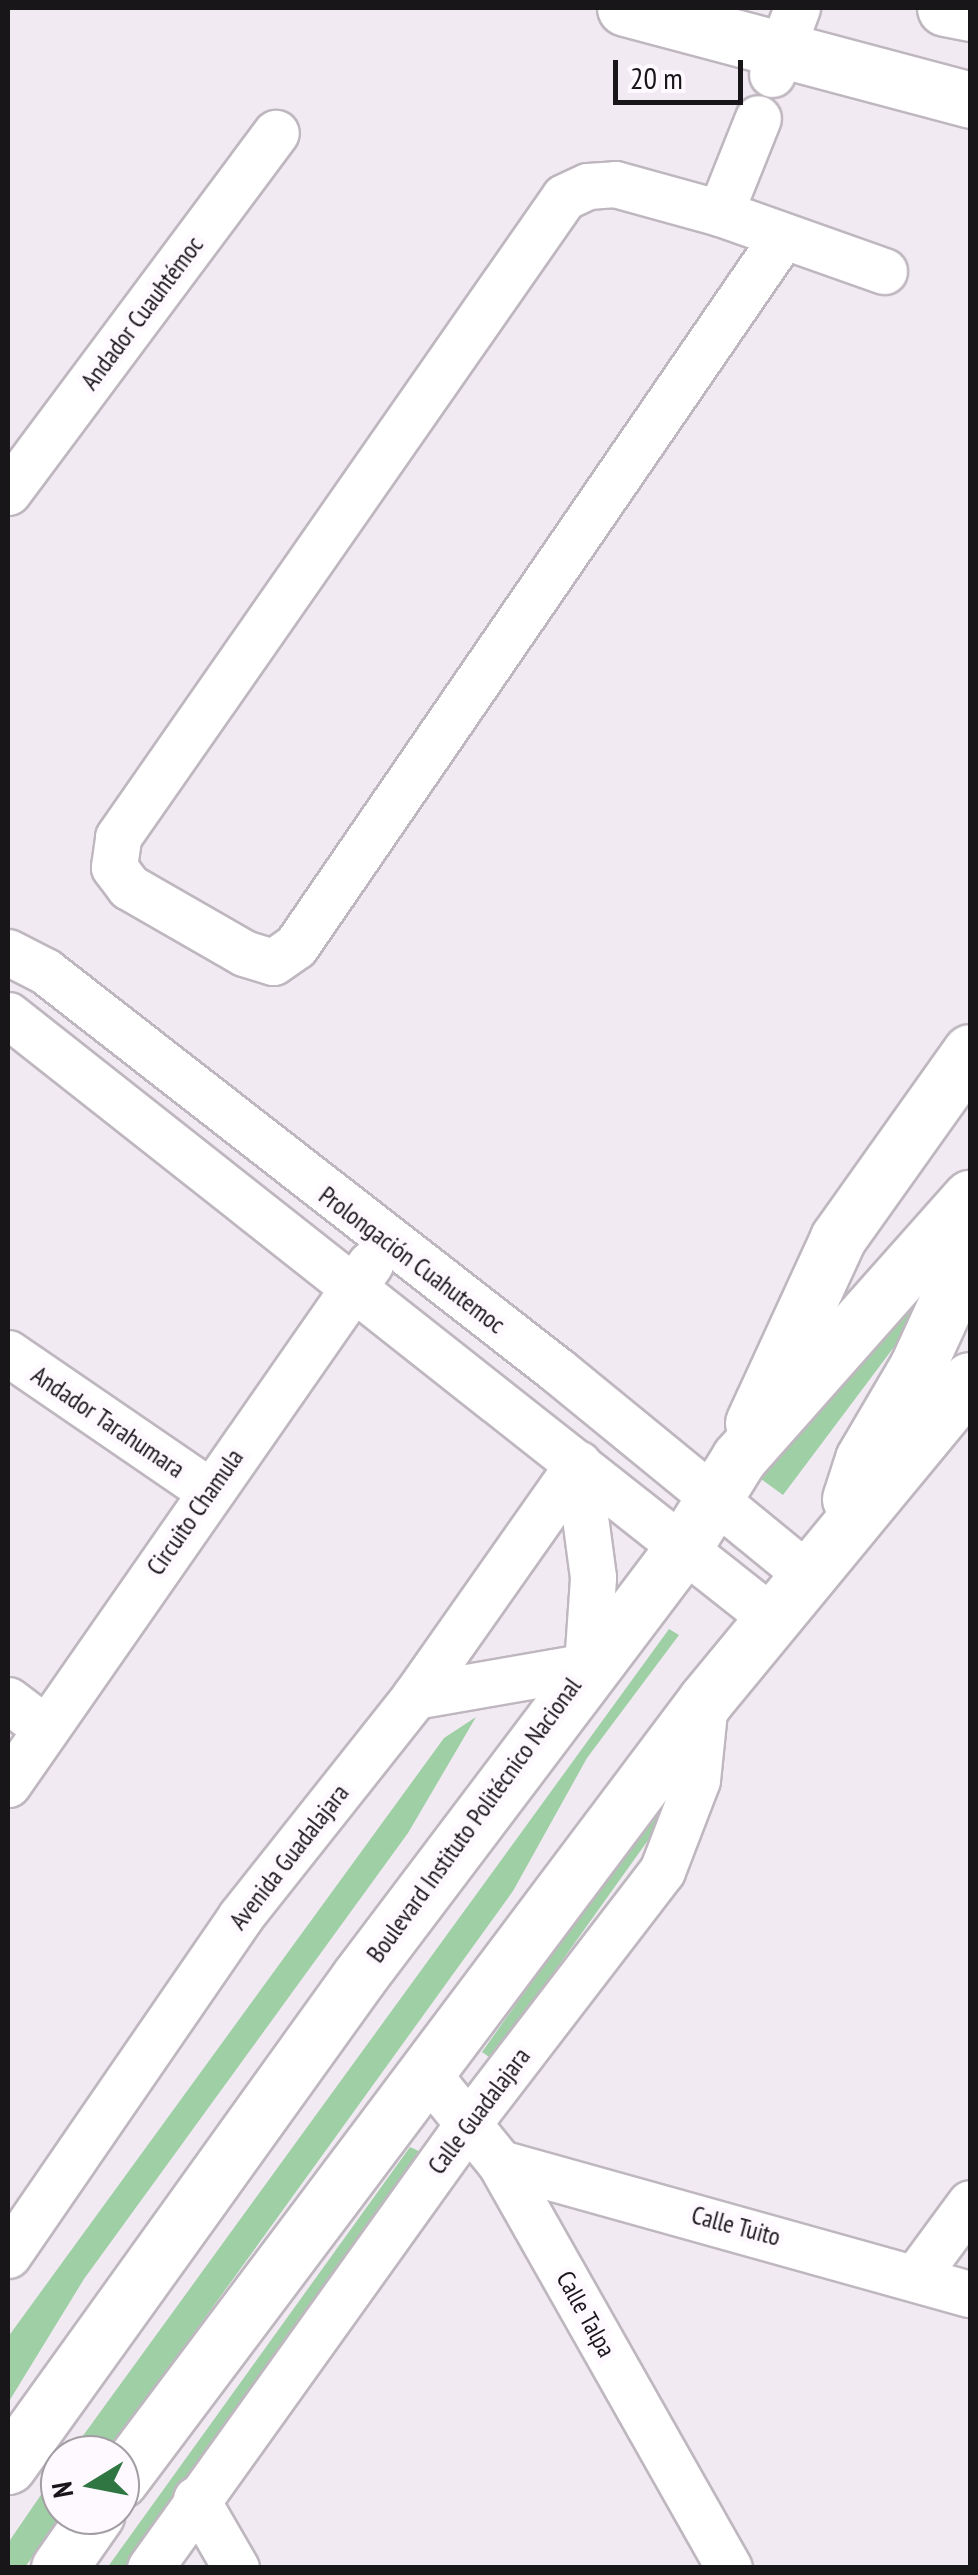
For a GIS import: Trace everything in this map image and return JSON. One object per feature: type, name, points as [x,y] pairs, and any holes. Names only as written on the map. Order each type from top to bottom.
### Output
[{"type":"main road","points":[[625,8],[783,44],[970,100]]},
{"type":"main road","points":[[946,8],[970,13]]},
{"type":"main road","points":[[727,1477],[783,1346],[838,1238],[970,1052]]},
{"type":"main road","name":"Boulevard Instituto Politécnico Nacional","points":[[8,2466],[587,1666],[683,1548],[727,1477],[970,1198]]},
{"type":"main road","points":[[848,1532],[863,1459],[917,1367],[970,1251]]},
{"type":"main road","points":[[140,2453],[704,1701],[848,1532],[970,1380]]},
{"type":"main road","points":[[58,2568],[82,2535]]},
{"type":"street","points":[[720,213],[758,118]]},
{"type":"street","name":"Andador Cuauhtémoc","points":[[8,492],[276,133]]},
{"type":"street","points":[[784,236],[296,946],[273,962],[244,953],[129,887],[114,867],[118,837],[564,197],[588,186],[615,184],[720,213],[884,271]]},
{"type":"street","name":"Prolongación Cuahutemoc","points":[[8,952],[45,971],[384,1240],[727,1477],[810,1577]]},
{"type":"street","points":[[8,1015],[773,1619]]},
{"type":"street","name":"Circuito Chamula","points":[[8,1784],[208,1490],[356,1287],[384,1240]]},
{"type":"street","name":"Andador Tarahumara","points":[[8,1353],[208,1490]]},
{"type":"street","points":[[415,1696],[587,1666],[593,1577],[578,1464]]},
{"type":"street","name":"Avenida Guadalajara","points":[[8,2255],[240,1917],[415,1696],[578,1464]]},
{"type":"street","points":[[8,1700],[45,1728]]},
{"type":"street","name":"Calle Guadalajara","points":[[150,2568],[470,2121],[662,1871],[697,1780],[704,1701]]},
{"type":"street","name":"Calle Talpa","points":[[426,2072],[500,2162],[729,2568]]},
{"type":"street","name":"Calle Tuito","points":[[500,2162],[970,2294]]},
{"type":"street","points":[[917,2276],[970,2203]]},
{"type":"street","points":[[196,2499],[236,2568]]},
{"type":"green space","points":[[900,1298],[924,1307],[783,1495],[761,1479]]},
{"type":"green space","points":[[669,1629],[679,1635],[587,1758],[513,1891],[120,2435],[84,2435]]},
{"type":"green space","points":[[476,1717],[408,1833],[84,2279],[8,2403],[8,2337],[444,1738]]},
{"type":"green space","points":[[658,1816],[661,1822],[492,2059],[482,2052],[649,1817]]},
{"type":"green space","points":[[410,2147],[423,2153],[129,2567],[107,2568],[131,2535],[140,2535],[140,2522]]},
{"type":"green space","points":[[40,2496],[40,2535],[48,2535],[25,2567],[8,2567],[8,2543]]}]
